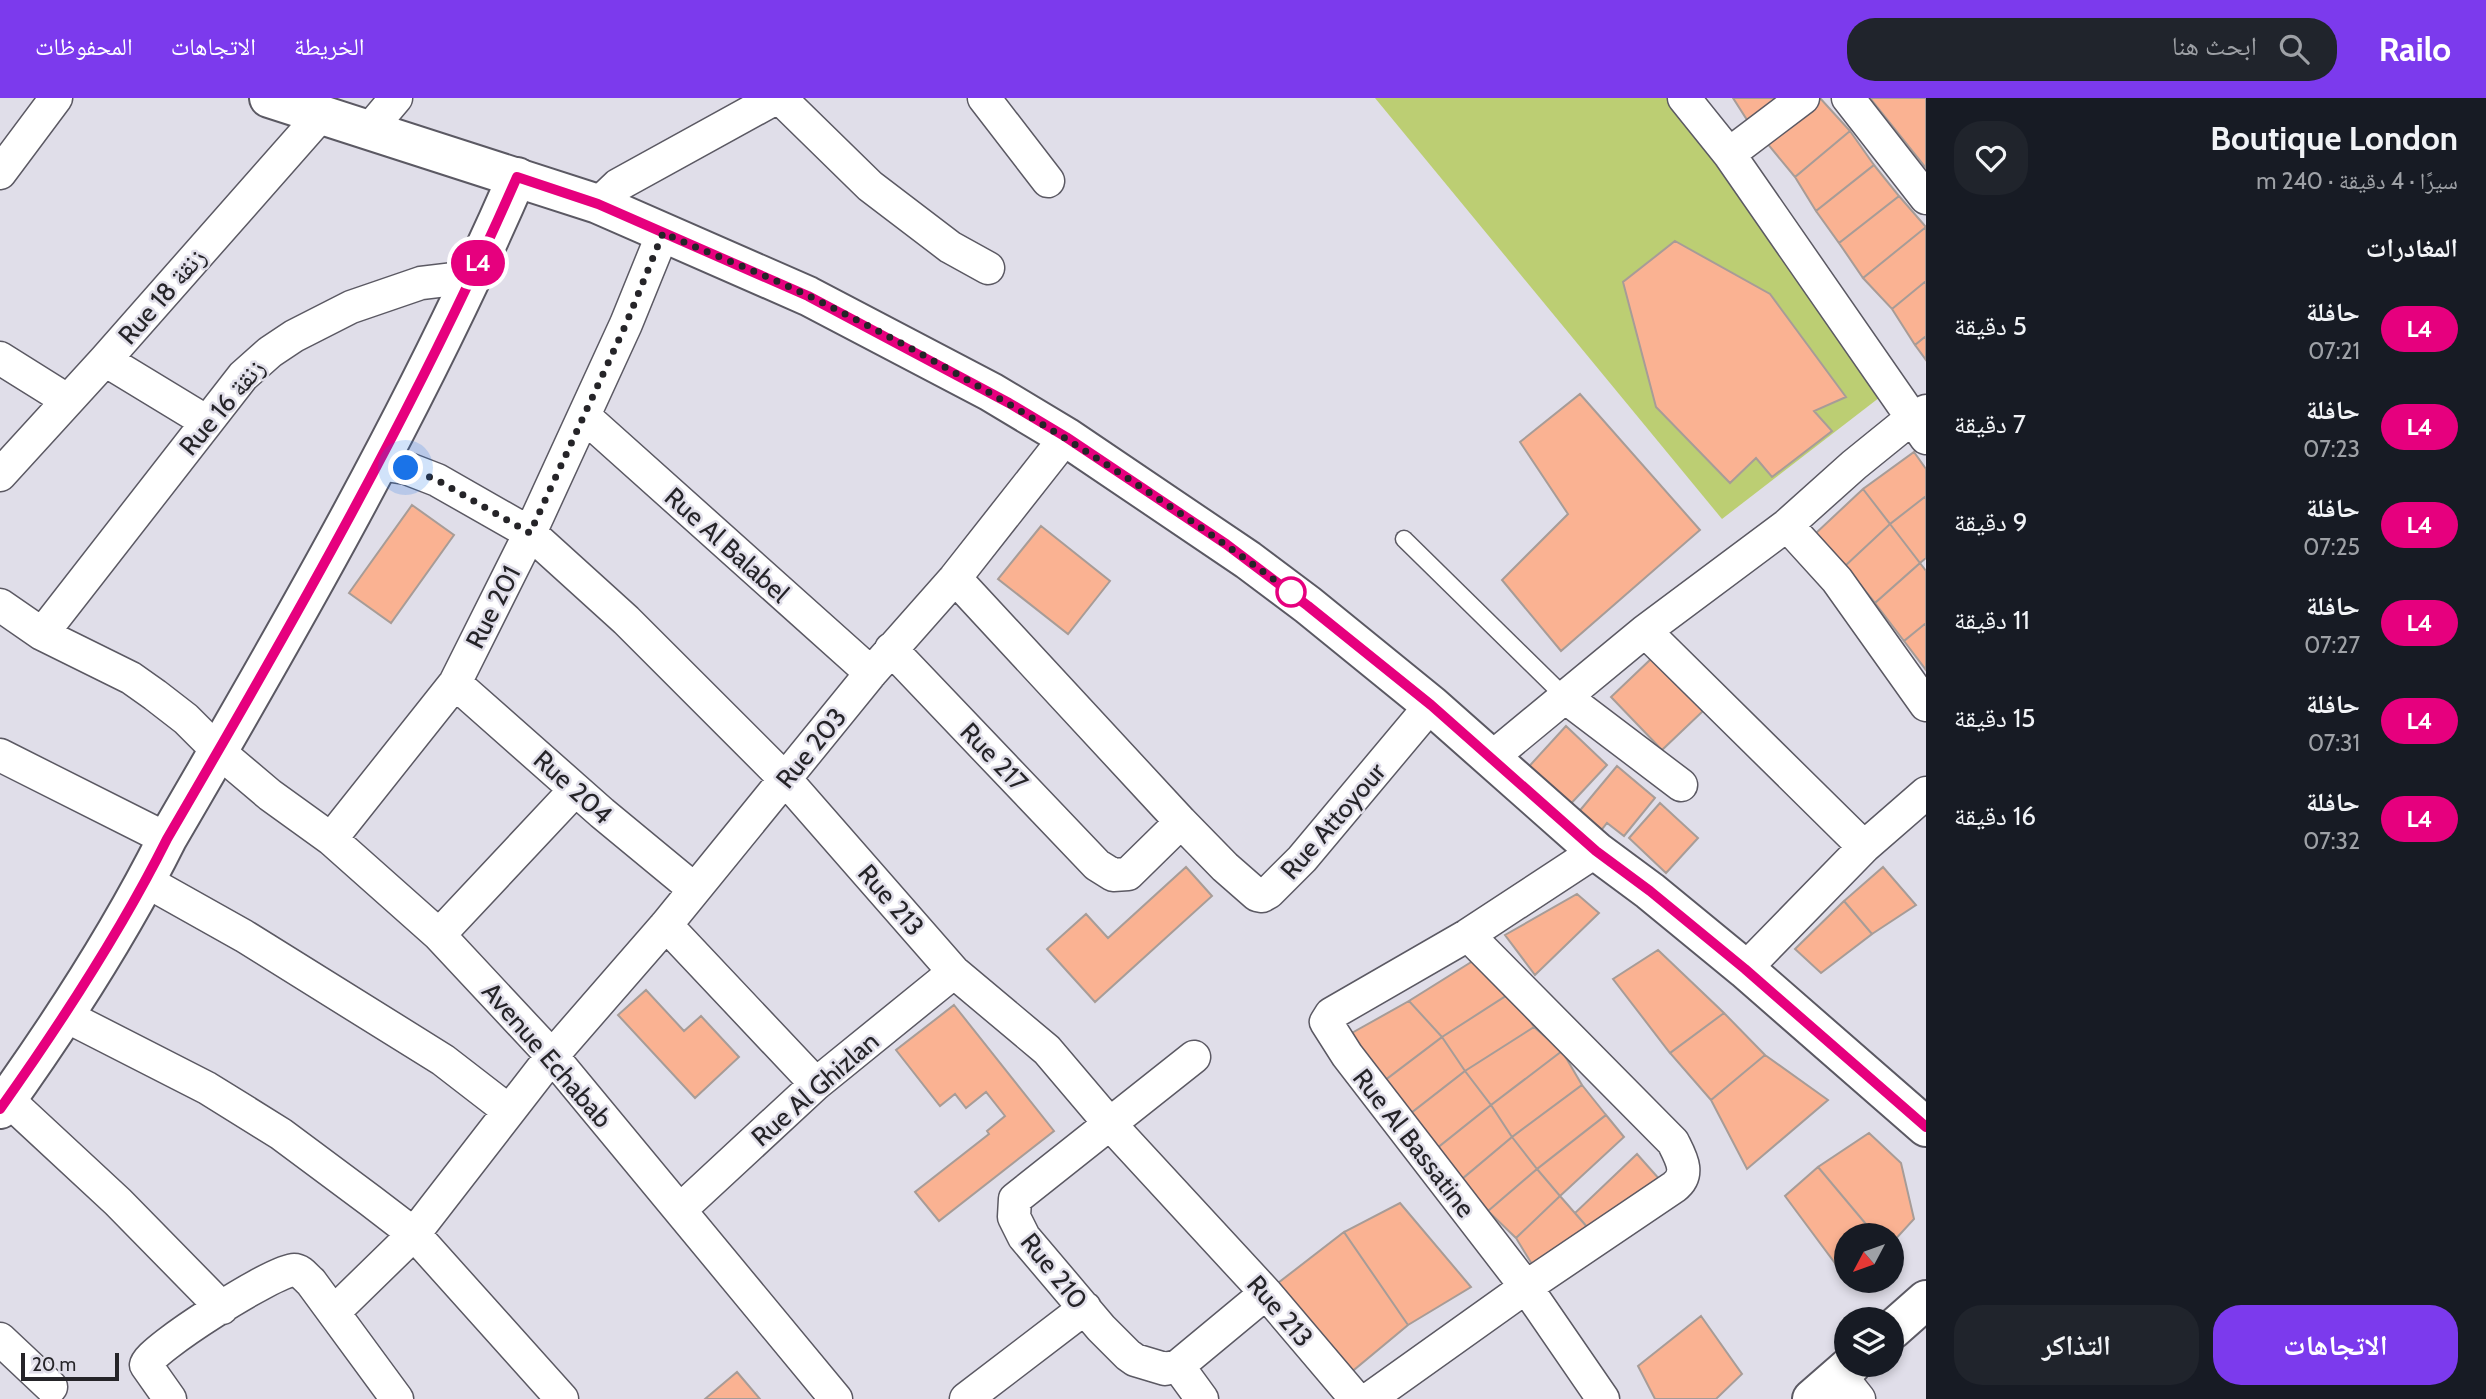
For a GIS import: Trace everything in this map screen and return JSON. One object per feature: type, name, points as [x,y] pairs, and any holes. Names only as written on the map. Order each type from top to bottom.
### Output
[{"type":"main road","points":[[269,98],[598,204],[808,296],[990,392],[1066,437],[1248,560],[1431,705],[1596,851],[1650,891],[1745,969],[1926,1127]]},
{"type":"main road","points":[[4,1104],[64,1015],[146,881],[167,839],[322,570],[379,464],[517,177]]},
{"type":"main road","points":[[1904,1319],[1926,1300]]},
{"type":"street","points":[[0,173],[55,98]]},
{"type":"street","points":[[369,130],[396,98]]},
{"type":"street","points":[[598,204],[618,185],[778,98],[870,186],[950,247],[988,268]]},
{"type":"street","points":[[984,98],[1048,181]]},
{"type":"street","points":[[1490,759],[1645,631],[1787,525],[1854,465],[1921,422],[1729,154],[1684,98]]},
{"type":"street","points":[[1729,154],[1802,98]]},
{"type":"street","points":[[1848,98],[1926,198]]},
{"type":"street","name":"Rue 18 زنقة","points":[[0,475],[321,115]]},
{"type":"street","name":"Rue 201","points":[[331,839],[455,683],[530,533],[626,324],[663,233]]},
{"type":"street","name":"Rue 16 زنقة","points":[[42,634],[243,376],[270,352],[294,336],[351,307],[421,283],[471,277]]},
{"type":"street","points":[[0,358],[67,400]]},
{"type":"street","points":[[105,360],[207,422]]},
{"type":"street","name":"Rue Al Balabel","points":[[584,416],[871,673]]},
{"type":"street","name":"Rue 203","points":[[334,1312],[414,1234],[552,1056],[666,925],[891,649],[955,578],[1066,437]]},
{"type":"street","name":"Rue 213","points":[[379,464],[406,468],[437,480],[530,533],[626,620],[786,780],[954,972],[1047,1051],[1109,1123],[1266,1293],[1356,1399]]},
{"type":"street","points":[[1787,525],[1837,580],[1926,705]]},
{"type":"street","points":[[955,578],[1181,822]]},
{"type":"street","name":"Avenue Echabab","points":[[0,605],[42,634],[131,678],[186,719],[218,751],[270,795],[331,839],[439,934],[552,1056],[835,1399]]},
{"type":"street","points":[[1645,631],[1864,847]]},
{"type":"street","name":"Rue 217","points":[[891,649],[1097,865],[1112,875],[1125,876],[1181,822]]},
{"type":"street","name":"Rue 204","points":[[455,683],[575,790],[694,889]]},
{"type":"street","points":[[1565,697],[1681,785]]},
{"type":"street","name":"Rue Attoyour","points":[[1181,822],[1257,895],[1269,892],[1302,859],[1431,705]]},
{"type":"street","points":[[2,761],[167,839]]},
{"type":"street","points":[[439,934],[575,790]]},
{"type":"street","points":[[1745,969],[1864,847],[1926,793]]},
{"type":"street","points":[[1369,1399],[1526,1287],[1682,1181],[1685,1171],[1673,1142],[1468,935],[1596,851]]},
{"type":"street","points":[[146,881],[244,936],[443,1060],[509,1111]]},
{"type":"street","points":[[666,925],[816,1084]]},
{"type":"street","name":"Rue Al Bassatine","points":[[1468,935],[1331,1014],[1326,1022],[1347,1055],[1526,1287],[1603,1399]]},
{"type":"street","name":"Rue Al Ghizlan","points":[[680,1210],[816,1084],[954,972]]},
{"type":"street","points":[[64,1015],[218,1094],[281,1134],[414,1234],[562,1399]]},
{"type":"street","points":[[1109,1123],[1194,1057]]},
{"type":"street","points":[[4,1104],[118,1202],[222,1308]]},
{"type":"street","name":"Rue 210","points":[[1109,1123],[1015,1199],[1014,1217],[1024,1237],[1116,1345],[1135,1360],[1165,1369],[1178,1366]]},
{"type":"street","points":[[170,1399],[146,1361],[170,1341],[266,1280],[294,1270],[300,1271],[311,1282],[397,1399]]},
{"type":"street","points":[[1202,1399],[1178,1366],[1266,1293]]},
{"type":"street","points":[[966,1399],[1085,1308]]},
{"type":"street","points":[[0,1339],[51,1387]]},
{"type":"lane","points":[[1404,539],[1565,697]]},
{"type":"green space","points":[[1375,98],[1669,98],[1884,394],[1722,519]]},
{"type":"building","points":[[1733,98],[1781,98],[1749,123]]},
{"type":"building","points":[[1820,98],[1850,131],[1795,177],[1766,142]]},
{"type":"building","points":[[1870,98],[1926,98],[1926,168]]},
{"type":"building","points":[[1850,131],[1874,165],[1816,211],[1795,177]]},
{"type":"building","points":[[1874,165],[1899,196],[1839,243],[1816,211]]},
{"type":"building","points":[[1899,196],[1926,227],[1863,278],[1839,243]]},
{"type":"building","points":[[1926,227],[1926,281],[1892,309],[1863,278]]},
{"type":"building","points":[[1675,241],[1770,294],[1846,397],[1814,411],[1832,431],[1772,477],[1756,458],[1730,483],[1656,407],[1623,282]]},
{"type":"building","points":[[1926,281],[1926,336],[1915,345],[1892,309]]},
{"type":"building","points":[[1926,336],[1926,360],[1915,345]]},
{"type":"building","points":[[1580,394],[1700,530],[1561,651],[1502,580],[1568,514],[1520,442]]},
{"type":"building","points":[[1914,452],[1926,469],[1926,496],[1890,524],[1863,489]]},
{"type":"building","points":[[1863,489],[1890,524],[1845,566],[1816,533]]},
{"type":"building","points":[[1926,496],[1926,558],[1920,563],[1890,524]]},
{"type":"building","points":[[412,505],[454,535],[391,623],[349,593]]},
{"type":"building","points":[[1890,524],[1920,563],[1875,603],[1845,566]]},
{"type":"building","points":[[1041,526],[1110,581],[1068,634],[998,579]]},
{"type":"building","points":[[1920,563],[1926,571],[1926,623],[1904,641],[1875,603]]},
{"type":"building","points":[[1926,623],[1926,670],[1904,641]]},
{"type":"building","points":[[1652,658],[1703,711],[1662,750],[1611,697]]},
{"type":"building","points":[[1566,726],[1607,765],[1564,811],[1523,773]]},
{"type":"building","points":[[1617,766],[1655,798],[1624,836],[1607,823],[1599,833],[1577,814]]},
{"type":"building","points":[[1660,803],[1698,838],[1666,873],[1629,838]]},
{"type":"building","points":[[1186,867],[1212,896],[1095,1002],[1047,949],[1086,914],[1108,938]]},
{"type":"building","points":[[1883,867],[1916,905],[1872,934],[1844,901]]},
{"type":"building","points":[[1577,894],[1599,913],[1535,975],[1505,935]]},
{"type":"building","points":[[1844,901],[1872,934],[1821,973],[1795,949]]},
{"type":"building","points":[[1658,950],[1724,1013],[1670,1053],[1613,979]]},
{"type":"building","points":[[1484,954],[1512,992],[1442,1037],[1409,1001]]},
{"type":"building","points":[[646,990],[684,1031],[701,1016],[739,1057],[695,1098],[618,1015]]},
{"type":"building","points":[[1512,992],[1534,1027],[1465,1071],[1442,1037]]},
{"type":"building","points":[[1409,1001],[1442,1037],[1384,1081],[1350,1034]]},
{"type":"building","points":[[954,1005],[1054,1131],[939,1221],[915,1192],[989,1134],[987,1131],[1005,1116],[986,1092],[966,1108],[955,1094],[940,1106],[896,1050]]},
{"type":"building","points":[[1724,1013],[1765,1055],[1711,1100],[1670,1053]]},
{"type":"building","points":[[1534,1027],[1562,1051],[1491,1105],[1465,1071]]},
{"type":"building","points":[[1442,1037],[1465,1071],[1411,1113],[1384,1081]]},
{"type":"building","points":[[1562,1051],[1582,1085],[1512,1137],[1491,1105]]},
{"type":"building","points":[[1765,1055],[1828,1100],[1747,1169],[1711,1100]]},
{"type":"building","points":[[1465,1071],[1491,1105],[1436,1149],[1411,1113]]},
{"type":"building","points":[[1582,1085],[1606,1115],[1537,1169],[1512,1137]]},
{"type":"building","points":[[1491,1105],[1512,1137],[1462,1179],[1436,1149]]},
{"type":"building","points":[[1606,1115],[1624,1137],[1560,1196],[1537,1169]]},
{"type":"building","points":[[1869,1133],[1901,1163],[1914,1219],[1904,1230],[1904,1223],[1865,1223],[1818,1167]]},
{"type":"building","points":[[1512,1137],[1537,1169],[1488,1211],[1462,1179]]},
{"type":"building","points":[[1637,1154],[1669,1190],[1595,1236],[1575,1213]]},
{"type":"building","points":[[1818,1167],[1865,1223],[1834,1223],[1834,1262],[1785,1196]]},
{"type":"building","points":[[1537,1169],[1560,1196],[1516,1238],[1488,1211]]},
{"type":"building","points":[[1560,1196],[1595,1236],[1538,1274],[1516,1238]]},
{"type":"building","points":[[1400,1203],[1471,1287],[1408,1325],[1344,1232]]},
{"type":"building","points":[[1344,1232],[1408,1325],[1349,1374],[1278,1283]]},
{"type":"building","points":[[1701,1316],[1742,1374],[1716,1399],[1655,1399],[1638,1366]]},
{"type":"building","points":[[737,1372],[760,1399],[705,1399]]},
{"type":"bus line","name":"L4","points":[[0,1109],[64,1015],[146,881],[167,839],[329,558],[379,464],[493,233],[517,177],[598,204],[808,296],[1009,403],[1066,437],[1226,544],[1431,705],[1596,851],[1650,891],[1745,969],[1926,1127]]},
{"type":"route","points":[[406,468],[437,480],[530,533],[626,324],[663,233],[808,296],[990,392],[1066,437],[1291,592]]}]
